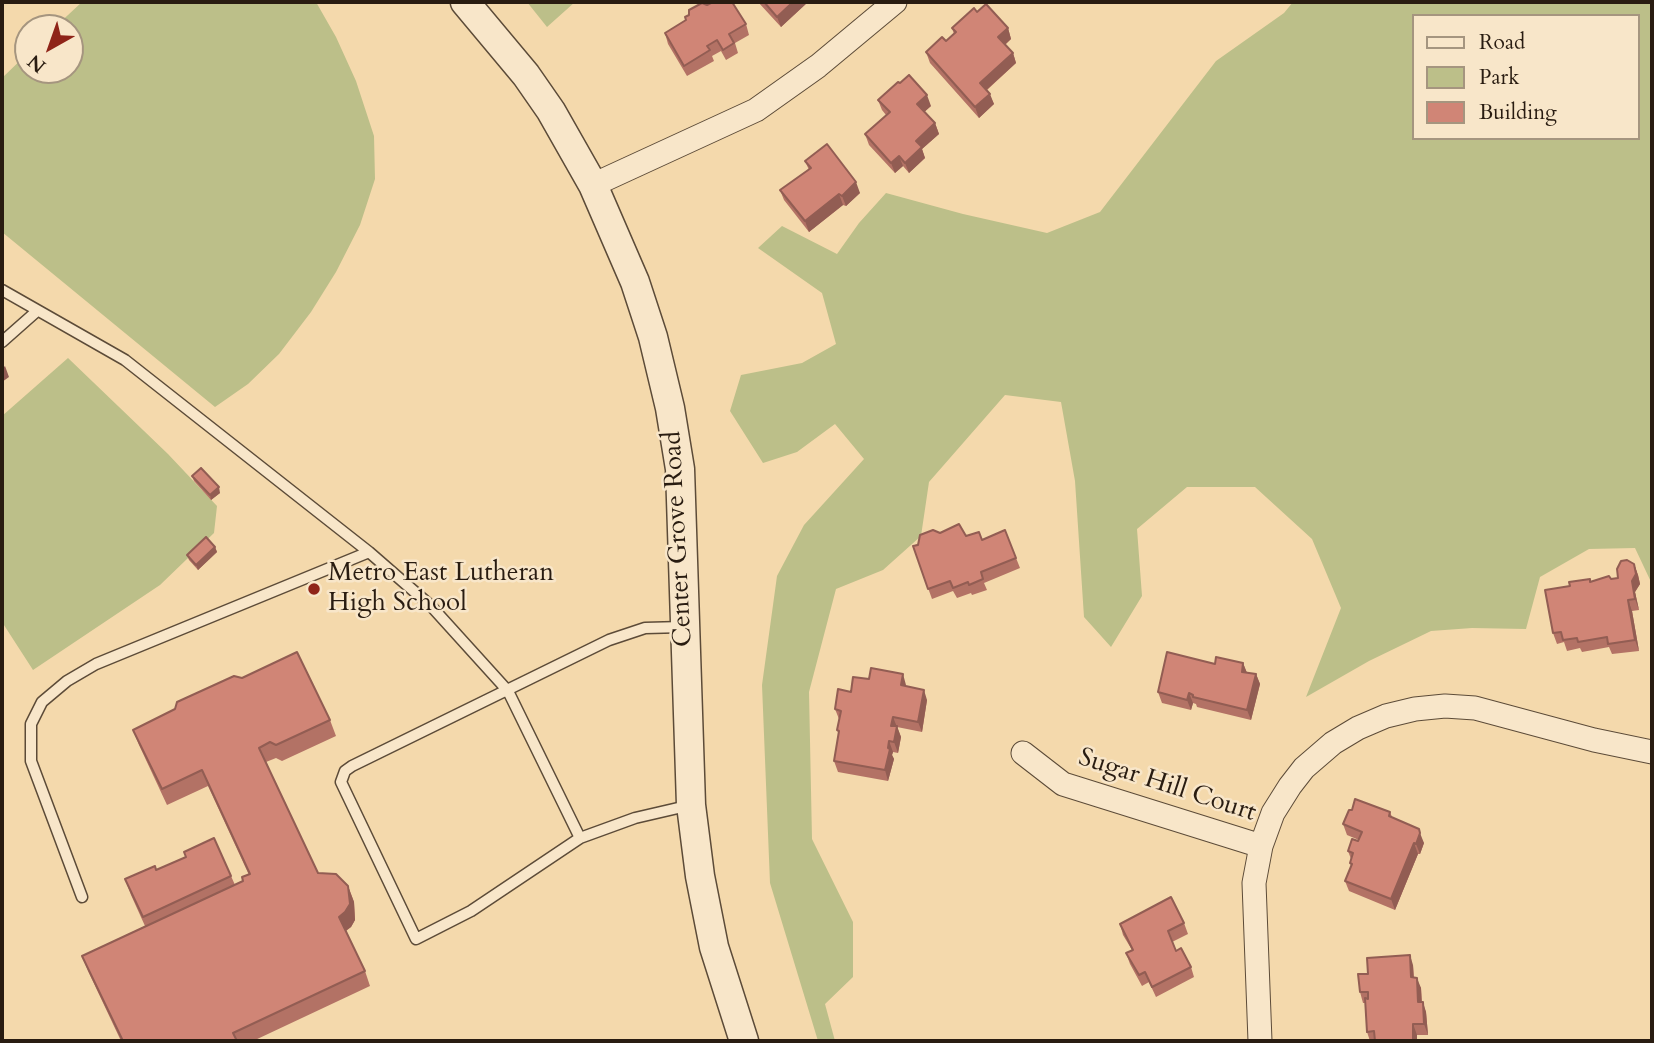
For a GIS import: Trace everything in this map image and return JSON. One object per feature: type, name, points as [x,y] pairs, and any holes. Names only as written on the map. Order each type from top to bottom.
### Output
[{"type":"street","name":"Center Grove Road","points":[[465,2],[526,75],[551,111],[593,185],[635,282],[653,337],[670,408],[680,469],[691,805],[700,876],[714,947],[744,1041]]},
{"type":"street","points":[[593,185],[756,110],[818,66],[895,2]]},
{"type":"street","points":[[1260,1041],[1254,883],[1261,846],[1273,813],[1290,786],[1304,768],[1332,743],[1358,727],[1386,716],[1445,706],[1475,708],[1594,740],[1652,752]]},
{"type":"street","name":"Sugar Hill Court","points":[[1023,753],[1063,784],[1261,846]]},
{"type":"lane","points":[[2,290],[125,360],[369,552],[431,607],[508,691],[580,838]]},
{"type":"lane","points":[[2,342],[37,311]]},
{"type":"lane","points":[[82,897],[31,761],[31,724],[42,702],[68,681],[96,664],[232,607],[336,568],[369,552]]},
{"type":"lane","points":[[685,627],[645,628],[626,633],[352,766],[342,776],[343,787],[416,939],[471,911],[580,838],[635,818],[691,805]]},
{"type":"green space","points":[[82,2],[316,2],[356,81],[374,136],[375,179],[360,225],[336,272],[311,312],[279,354],[248,384],[215,407],[2,232],[2,78],[14,66],[14,84],[84,84],[84,14],[69,14]]},
{"type":"green space","points":[[527,2],[575,2],[547,27]]},
{"type":"green space","points":[[1293,2],[1652,2],[1652,584],[1635,548],[1589,549],[1540,577],[1526,629],[1472,628],[1431,631],[1369,661],[1306,697],[1341,608],[1312,539],[1255,487],[1187,487],[1137,529],[1142,596],[1111,647],[1084,617],[1075,481],[1061,402],[1005,395],[929,482],[921,536],[883,570],[836,589],[809,692],[812,839],[853,922],[853,977],[825,1004],[835,1041],[818,1041],[770,883],[762,685],[777,576],[804,525],[864,459],[835,424],[797,452],[763,463],[730,411],[741,375],[802,363],[836,344],[822,293],[758,248],[782,226],[837,254],[859,223],[886,193],[1047,233],[1100,212],[1216,61],[1284,13]]},
{"type":"green space","points":[[68,358],[168,454],[217,506],[214,533],[160,585],[33,670],[2,622],[2,416]]},
{"type":"building","points":[[710,2],[732,2],[746,24],[729,34],[734,43],[723,50],[717,40],[707,46],[710,50],[684,66],[665,33],[686,20],[689,10]]},
{"type":"building","points":[[764,2],[793,2],[777,17]]},
{"type":"building","points":[[986,4],[1008,28],[998,37],[1013,53],[980,83],[990,94],[975,107],[926,52],[942,37],[946,41],[956,32],[952,28],[974,8],[977,12]]},
{"type":"building","points":[[909,75],[927,95],[917,104],[935,123],[916,141],[922,147],[905,163],[899,156],[891,163],[865,134],[890,112],[878,100]]},
{"type":"building","points":[[827,144],[856,182],[842,196],[839,194],[805,221],[780,190],[811,168],[805,161]]},
{"type":"building","points":[[201,468],[219,487],[210,495],[192,476]]},
{"type":"building","points":[[959,524],[966,536],[979,532],[982,540],[1005,530],[1016,558],[981,572],[983,579],[969,585],[968,582],[953,588],[950,581],[928,589],[913,546],[918,545],[920,535],[933,530],[940,533]]},
{"type":"building","points":[[206,537],[215,547],[196,565],[187,555]]},
{"type":"building","points":[[1627,560],[1634,564],[1636,574],[1632,581],[1635,599],[1628,600],[1635,640],[1608,644],[1607,637],[1578,642],[1577,638],[1563,640],[1561,632],[1553,633],[1545,590],[1570,586],[1569,582],[1590,579],[1590,582],[1609,576],[1611,579],[1618,578],[1617,569],[1621,561]]},
{"type":"building","points":[[297,652],[330,720],[276,745],[270,742],[259,748],[318,873],[336,874],[348,886],[350,904],[339,917],[365,971],[233,1033],[237,1041],[123,1041],[82,956],[243,881],[242,877],[250,874],[202,770],[162,789],[133,730],[175,709],[177,702],[234,676],[242,678]]},
{"type":"building","points":[[1167,652],[1215,664],[1216,657],[1243,663],[1242,672],[1256,674],[1247,710],[1193,697],[1189,693],[1187,700],[1158,692]]},
{"type":"building","points":[[871,668],[903,674],[901,685],[924,690],[918,722],[893,717],[891,726],[897,726],[894,742],[889,741],[885,770],[834,761],[841,711],[835,709],[838,689],[851,692],[853,677],[869,679]]},
{"type":"building","points":[[1355,799],[1390,812],[1389,816],[1419,829],[1416,844],[1414,843],[1391,899],[1345,881],[1352,864],[1353,853],[1348,851],[1352,839],[1358,841],[1362,832],[1343,824]]},
{"type":"building","points":[[214,838],[231,876],[143,917],[125,879],[186,857],[184,852]]},
{"type":"building","points":[[1171,897],[1184,923],[1168,931],[1176,951],[1181,948],[1191,967],[1152,987],[1145,972],[1139,975],[1126,953],[1133,950],[1120,924]]},
{"type":"building","points":[[1410,955],[1411,977],[1417,978],[1418,1002],[1423,1002],[1424,1024],[1413,1024],[1413,1041],[1375,1041],[1374,1031],[1367,1032],[1365,998],[1368,999],[1368,992],[1360,992],[1358,974],[1368,974],[1367,958]]},
{"type":"place","name":"Metro East Lutheran High School","points":[[314,589]]}]
